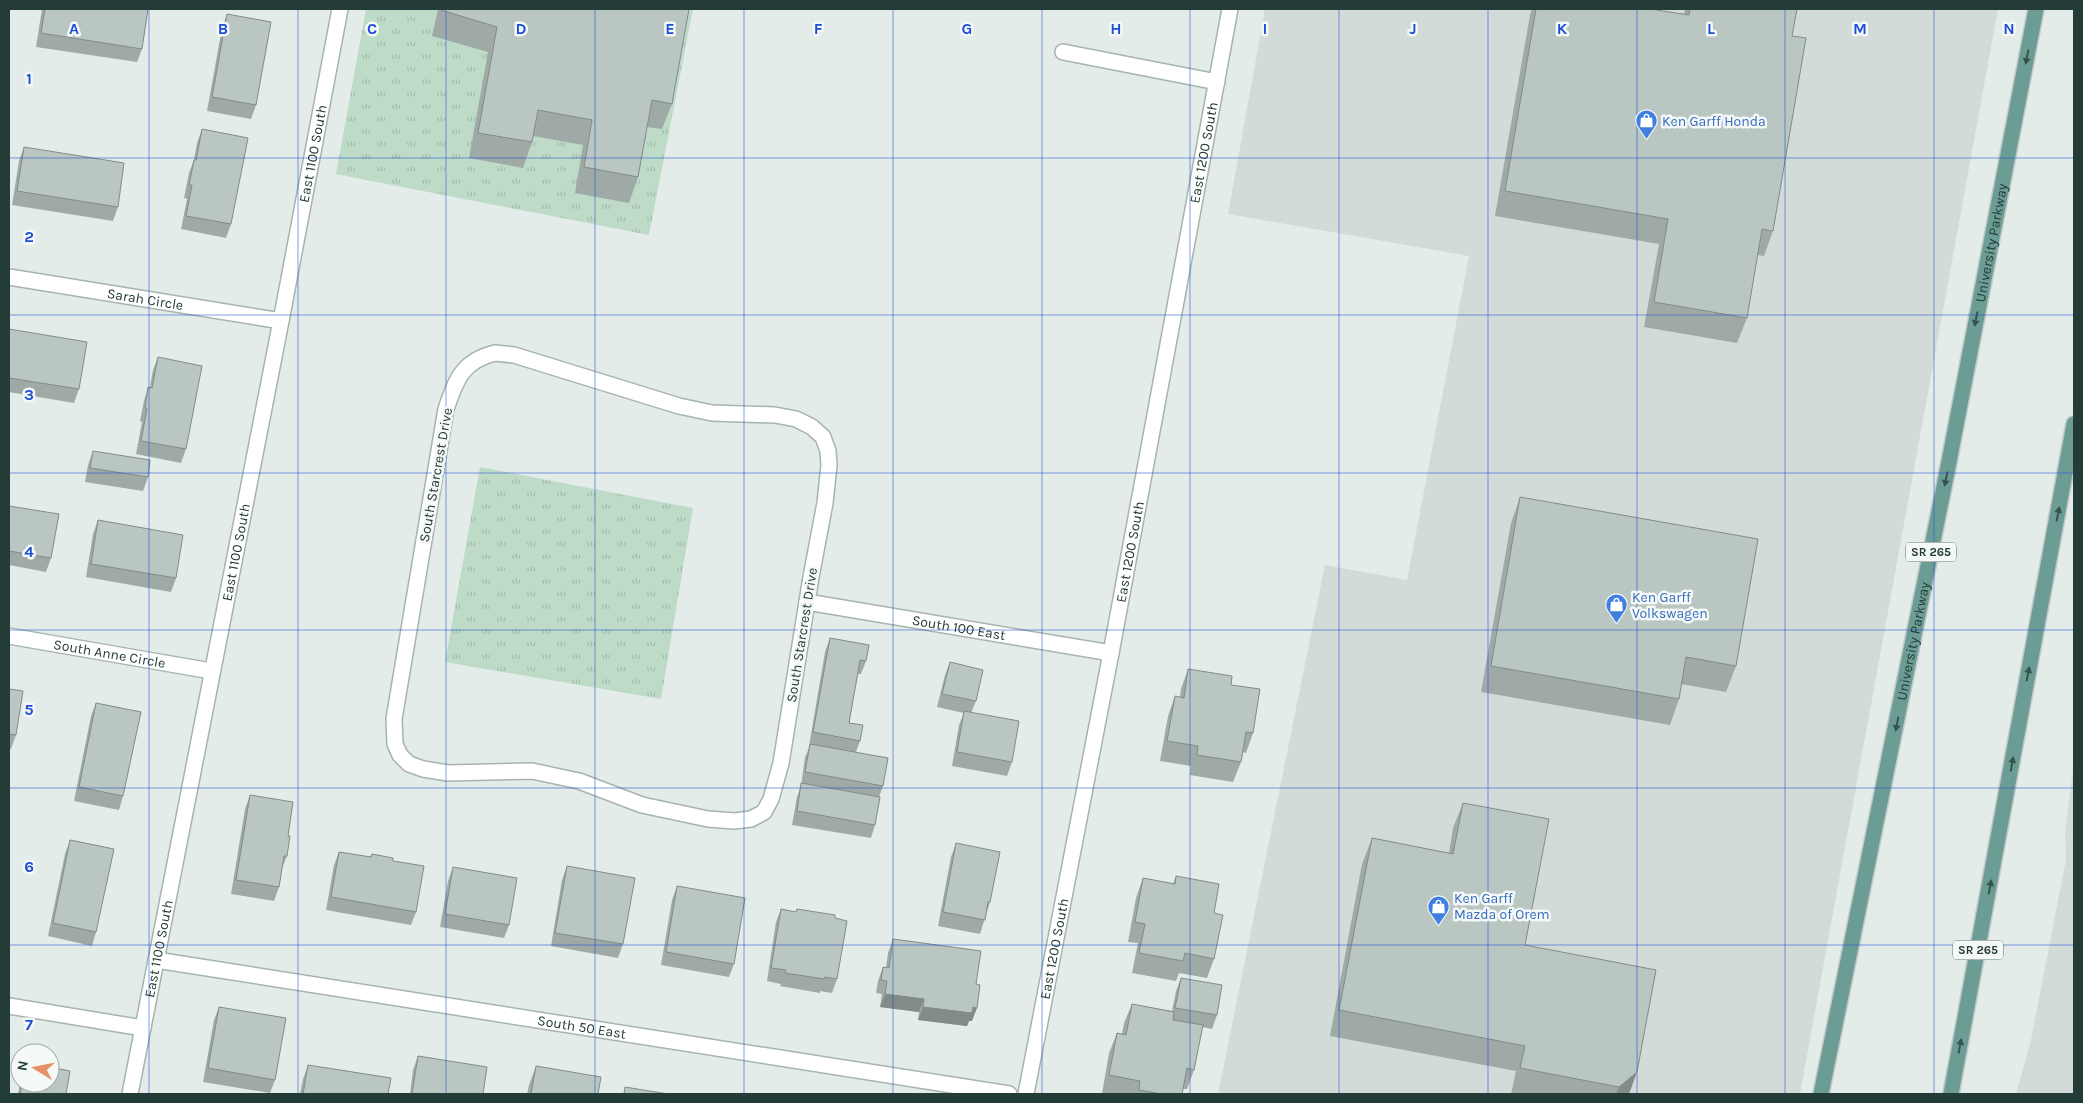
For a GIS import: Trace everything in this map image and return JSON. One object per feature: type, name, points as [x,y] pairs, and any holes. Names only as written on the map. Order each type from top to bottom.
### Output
[{"type":"main road","name":"University Parkway","points":[[1821,1094],[1948,467],[2036,9]]},
{"type":"main road","name":"SR 265","points":[[1951,1094],[2074,424]]},
{"type":"street","name":"East 1100 South","points":[[130,1094],[340,9]]},
{"type":"street","name":"East 1200 South","points":[[1026,1094],[1230,9]]},
{"type":"street","points":[[1063,52],[1217,82]]},
{"type":"street","name":"Sarah Circle","points":[[9,277],[281,321]]},
{"type":"street","name":"South Starcrest Drive","points":[[494,353],[514,355],[679,406],[712,412],[775,415],[796,419],[812,427],[823,437],[828,451],[829,465],[825,503],[807,602],[781,764],[771,799],[764,812],[751,819],[734,821],[708,819],[652,807],[579,780],[532,771],[448,773],[423,769],[409,764],[400,755],[395,744],[394,719],[446,408],[457,378],[473,362],[483,356],[494,353]]},
{"type":"street","name":"South 100 East","points":[[807,602],[1110,652]]},
{"type":"street","name":"South Anne Circle","points":[[9,636],[211,671]]},
{"type":"street","name":"South 50 East","points":[[156,960],[1009,1094]]},
{"type":"street","points":[[9,1006],[142,1028]]},
{"type":"shaded area","points":[[1265,9],[1998,9],[1800,1094],[1218,1094],[1325,565],[1407,580],[1469,256],[1228,214]]},
{"type":"shaded area","points":[[2074,763],[2074,1094],[2016,1094],[2031,1040],[2066,859],[2065,832]]},
{"type":"green space","points":[[366,9],[693,9],[649,235],[336,174]]},
{"type":"green space","points":[[480,467],[693,508],[661,699],[445,662]]},
{"type":"building","points":[[45,9],[148,9],[142,49],[41,33]]},
{"type":"building","points":[[442,9],[689,9],[672,104],[652,100],[638,177],[584,167],[592,120],[538,110],[532,142],[478,133],[497,27]]},
{"type":"building","name":"Ken Garff Honda","points":[[1536,9],[1650,9],[1689,15],[1690,9],[1797,9],[1792,36],[1806,38],[1773,231],[1762,229],[1747,318],[1654,302],[1668,219],[1505,191]]},
{"type":"building","points":[[227,14],[271,22],[256,105],[212,97]]},
{"type":"building","points":[[202,129],[248,138],[231,224],[186,216],[192,185],[189,185]]},
{"type":"building","points":[[24,147],[124,163],[118,207],[17,191]]},
{"type":"building","points":[[9,329],[87,342],[79,389],[9,378]]},
{"type":"building","points":[[158,357],[202,366],[186,449],[141,441],[147,408],[145,408],[148,387],[152,388]]},
{"type":"building","points":[[93,451],[150,460],[148,477],[90,468]]},
{"type":"building","name":"Ken Garff Volkswagen","points":[[1520,497],[1758,539],[1736,666],[1686,657],[1679,699],[1491,666]]},
{"type":"building","points":[[9,506],[59,514],[51,558],[9,551]]},
{"type":"building","points":[[98,520],[183,535],[176,578],[91,564]]},
{"type":"building","points":[[830,638],[869,645],[866,661],[860,660],[849,723],[863,725],[860,741],[813,732]]},
{"type":"building","points":[[950,662],[983,670],[976,701],[942,694]]},
{"type":"building","points":[[1188,669],[1232,676],[1231,685],[1260,689],[1253,733],[1246,732],[1241,762],[1197,755],[1198,746],[1167,741],[1175,696],[1184,698]]},
{"type":"building","points":[[9,689],[23,691],[16,735],[9,734]]},
{"type":"building","points":[[96,703],[141,712],[123,796],[79,787]]},
{"type":"building","points":[[964,711],[1019,721],[1012,762],[957,752]]},
{"type":"building","points":[[810,744],[888,758],[883,786],[805,772]]},
{"type":"building","points":[[801,783],[880,797],[875,825],[797,811]]},
{"type":"building","points":[[250,795],[293,802],[287,856],[284,856],[279,887],[236,880]]},
{"type":"building","name":"Ken Garff Mazda of Orem","points":[[1463,803],[1549,819],[1525,945],[1656,970],[1637,1072],[1619,1087],[1520,1068],[1525,1046],[1339,1010],[1372,838],[1453,854]]},
{"type":"building","points":[[70,840],[114,849],[96,932],[53,923]]},
{"type":"building","points":[[956,843],[1000,852],[985,920],[943,912]]},
{"type":"building","points":[[339,852],[371,857],[372,854],[393,858],[393,861],[424,866],[416,912],[331,897]]},
{"type":"building","points":[[567,866],[635,878],[623,944],[555,933]]},
{"type":"building","points":[[453,867],[517,878],[509,925],[445,914]]},
{"type":"building","points":[[1176,876],[1219,884],[1214,913],[1223,915],[1214,959],[1185,953],[1183,961],[1139,953],[1145,924],[1135,922],[1143,878],[1175,884]]},
{"type":"building","points":[[677,886],[745,898],[734,964],[666,952]]},
{"type":"building","points":[[781,909],[796,912],[797,909],[835,915],[835,918],[847,921],[837,979],[785,973],[786,970],[771,968]]},
{"type":"building","points":[[893,939],[981,951],[976,984],[980,985],[977,1008],[973,1007],[972,1013],[923,1007],[924,999],[885,994],[887,981],[881,980],[883,967],[889,968]]},
{"type":"building","points":[[1181,978],[1222,985],[1217,1015],[1175,1008]]},
{"type":"building","points":[[1132,1004],[1174,1012],[1173,1020],[1203,1025],[1194,1070],[1187,1068],[1182,1094],[1162,1094],[1139,1090],[1140,1081],[1109,1075],[1117,1033],[1126,1035]]},
{"type":"building","points":[[219,1007],[286,1018],[275,1080],[208,1068]]},
{"type":"building","points":[[418,1056],[487,1067],[483,1094],[412,1094]]},
{"type":"building","points":[[308,1065],[391,1078],[388,1094],[303,1094]]},
{"type":"building","points":[[536,1066],[601,1077],[598,1094],[531,1094]]},
{"type":"building","points":[[60,1069],[70,1071],[66,1094],[20,1094],[60,1093]]},
{"type":"building","points":[[625,1087],[668,1094],[624,1094]]},
{"type":"place","name":"Ken Garff Honda","points":[[1646,140]]},
{"type":"place","name":"Ken Garff Volkswagen","points":[[1616,624]]},
{"type":"place","name":"Ken Garff Mazda of Orem","points":[[1438,925]]}]
